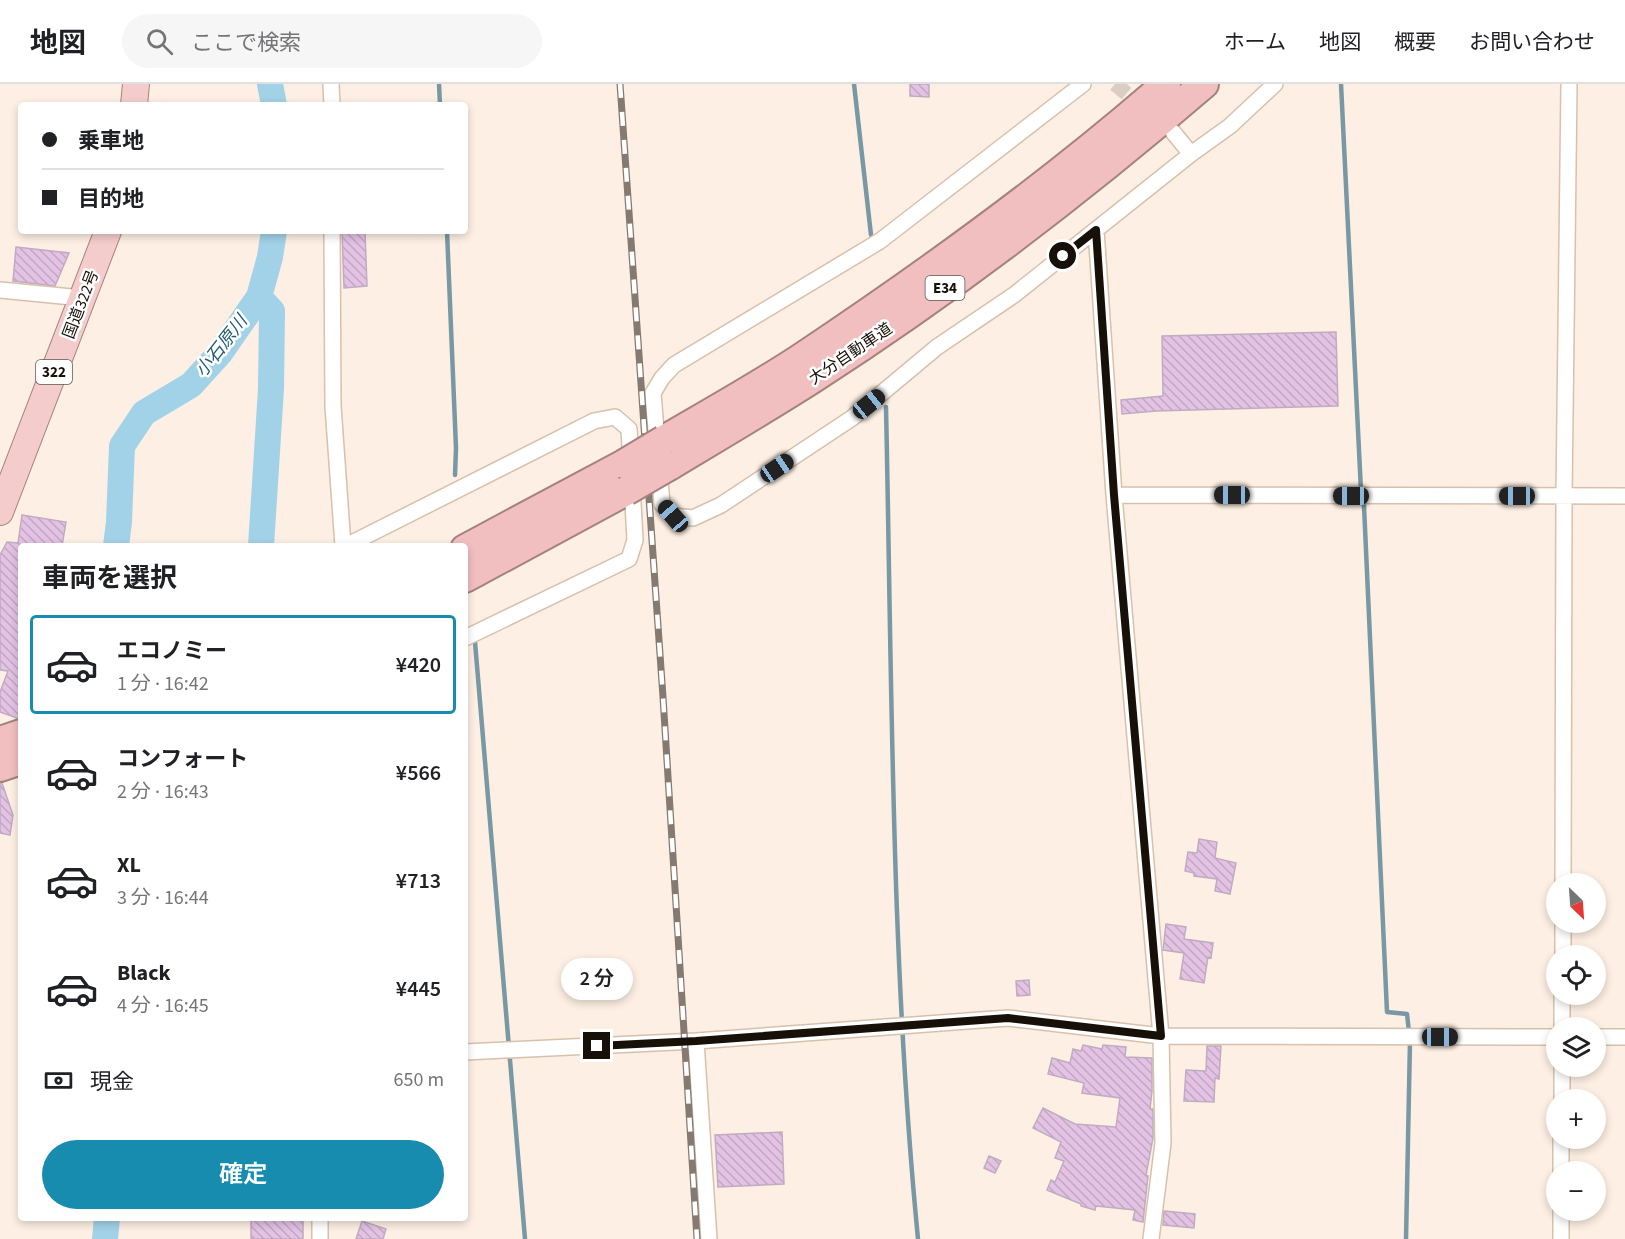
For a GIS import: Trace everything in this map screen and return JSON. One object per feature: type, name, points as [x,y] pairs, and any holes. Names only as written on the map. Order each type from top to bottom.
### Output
[{"type":"highway","points":[[134,102],[136,84]]},
{"type":"highway","name":"大分自動車道","points":[[667,453],[910,282],[1031,193],[1166,84]]},
{"type":"highway","name":"大分自動車道","points":[[468,576],[667,453],[812,379],[924,303],[1028,228],[1204,84]]},
{"type":"highway","name":"国道322号","points":[[0,512],[107,234]]},
{"type":"highway","name":"大分自動車道","points":[[468,548],[625,478]]},
{"type":"highway","points":[[0,741],[18,735]]},
{"type":"highway","points":[[0,767],[18,761]]},
{"type":"street","points":[[331,84],[332,102]]},
{"type":"street","points":[[1083,84],[880,241],[674,365],[662,378],[653,393],[662,504],[673,516],[693,518],[721,505],[852,418],[937,347],[1014,295],[1191,154],[1230,126],[1275,84]]},
{"type":"street","points":[[1563,873],[1564,496],[1569,84]]},
{"type":"street","points":[[1173,132],[1191,154]]},
{"type":"street","points":[[1096,230],[1114,495],[1161,1036],[1163,1143],[1151,1239]]},
{"type":"street","points":[[332,234],[333,406],[344,543]]},
{"type":"street","points":[[0,290],[82,298]]},
{"type":"street","points":[[350,543],[594,422],[615,417],[629,429],[635,540],[629,559],[468,637]]},
{"type":"street","points":[[1114,495],[1625,496]]},
{"type":"street","points":[[468,1052],[696,1041],[1008,1018],[1161,1036],[1546,1037]]},
{"type":"street","points":[[1606,1037],[1625,1037]]},
{"type":"street","points":[[696,1041],[709,1239]]},
{"type":"street","points":[[320,1221],[320,1239]]},
{"type":"street","points":[[1561,1221],[1561,1239]]},
{"type":"building","points":[[910,84],[929,84],[929,97],[910,96]]},
{"type":"building","points":[[342,234],[365,234],[367,286],[344,288]]},
{"type":"building","points":[[16,247],[69,253],[55,286],[13,281]]},
{"type":"building","points":[[1336,332],[1338,406],[1122,414],[1121,400],[1163,396],[1162,336]]},
{"type":"building","points":[[22,515],[66,522],[62,543],[18,543]]},
{"type":"building","points":[[7,542],[18,543],[18,718],[0,712],[0,692],[8,671],[0,670],[0,555]]},
{"type":"building","points":[[0,783],[2,783],[13,815],[10,835],[0,833]]},
{"type":"building","points":[[1199,839],[1217,842],[1215,858],[1236,863],[1230,894],[1215,891],[1217,879],[1194,876],[1194,873],[1185,871],[1188,852],[1197,853]]},
{"type":"building","points":[[1166,924],[1186,927],[1184,939],[1213,943],[1211,958],[1208,957],[1204,983],[1180,979],[1184,953],[1163,950]]},
{"type":"building","points":[[1029,980],[1030,995],[1017,996],[1016,981]]},
{"type":"building","points":[[1083,1045],[1102,1049],[1103,1045],[1126,1047],[1125,1057],[1152,1058],[1150,1109],[1153,1109],[1153,1138],[1146,1175],[1148,1176],[1143,1222],[1133,1220],[1135,1210],[1096,1206],[1095,1210],[1047,1190],[1051,1180],[1055,1182],[1064,1161],[1055,1158],[1061,1142],[1033,1128],[1043,1108],[1075,1124],[1116,1127],[1120,1098],[1082,1093],[1084,1083],[1048,1074],[1052,1058],[1070,1063],[1073,1049],[1081,1051]]},
{"type":"building","points":[[1207,1046],[1221,1046],[1219,1079],[1215,1078],[1214,1102],[1184,1101],[1186,1070],[1206,1071]]},
{"type":"building","points":[[782,1132],[784,1184],[718,1187],[715,1135]]},
{"type":"building","points":[[989,1156],[1001,1161],[995,1173],[984,1168]]},
{"type":"building","points":[[1164,1211],[1195,1214],[1194,1228],[1163,1225]]},
{"type":"building","points":[[251,1221],[303,1221],[303,1239],[251,1239]]},
{"type":"building","points":[[362,1221],[386,1229],[383,1239],[356,1239]]},
{"type":"waterway","name":"小石原川","points":[[270,84],[273,102]]},
{"type":"waterway","points":[[439,84],[440,102]]},
{"type":"waterway","points":[[854,84],[871,235]]},
{"type":"waterway","points":[[1341,84],[1361,491],[1364,506],[1387,1012],[1407,1014],[1409,1032]]},
{"type":"waterway","name":"小石原川","points":[[116,543],[122,446],[144,413],[191,385],[220,353],[259,297],[274,234]]},
{"type":"waterway","points":[[447,234],[456,448],[455,475]]},
{"type":"waterway","name":"小石原川","points":[[259,297],[272,311],[271,389],[261,543]]},
{"type":"waterway","points":[[886,407],[894,823],[902,1032],[918,1239]]},
{"type":"waterway","points":[[475,642],[525,1239]]},
{"type":"waterway","points":[[1406,1239],[1410,1041]]},
{"type":"waterway","name":"小石原川","points":[[105,1239],[107,1221]]},
{"type":"tunnel","points":[[1115,84],[1145,109]]},
{"type":"railway","points":[[620,84],[663,697],[697,1239]]},
{"type":"route","points":[[597,1046],[1008,1018],[1161,1036],[1114,495],[1096,230],[1063,256]]}]
